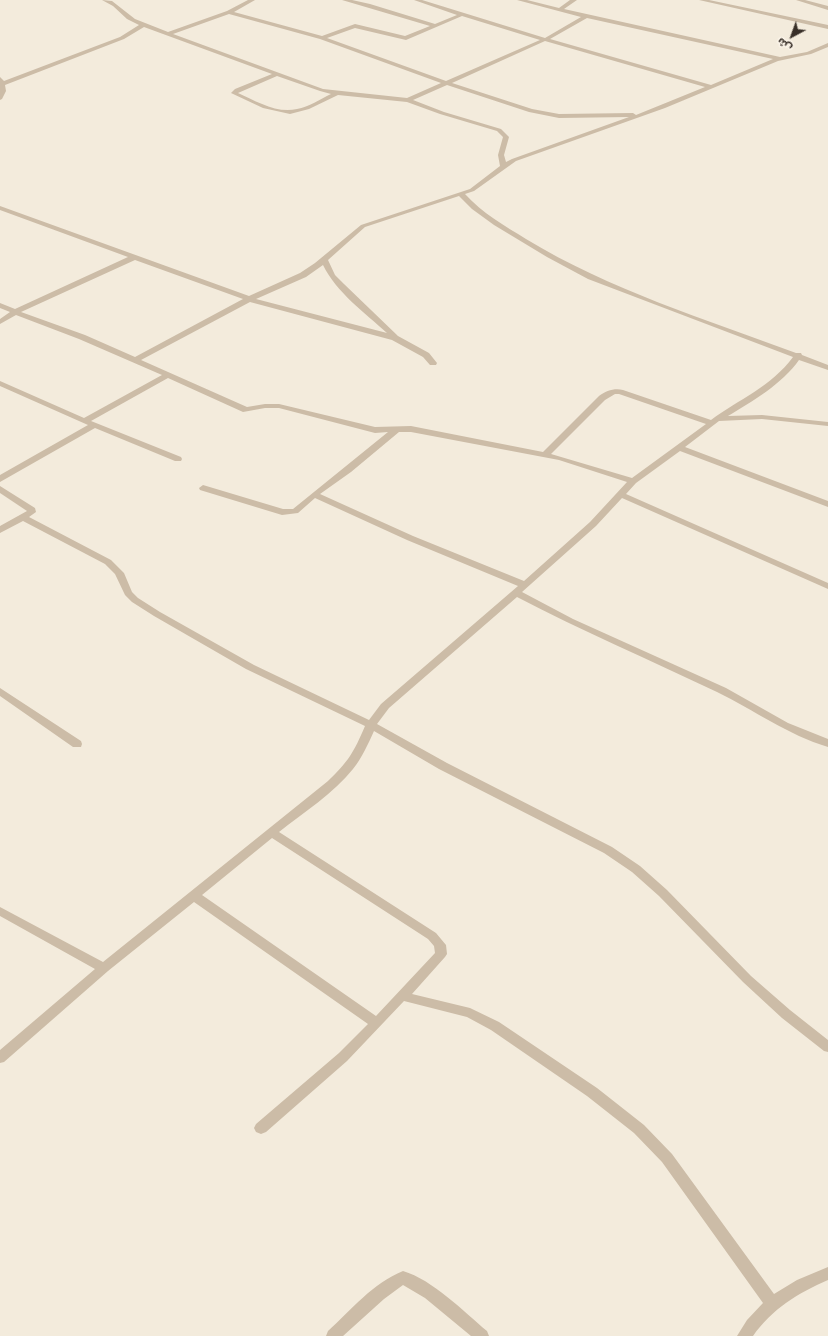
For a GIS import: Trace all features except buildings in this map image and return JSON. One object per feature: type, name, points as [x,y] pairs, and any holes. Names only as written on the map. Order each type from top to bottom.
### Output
[{"type":"street","points":[[105,0],[116,5],[126,17],[144,25],[322,90],[337,93],[408,100],[442,113],[499,130],[506,137],[500,155],[503,166]]},
{"type":"street","points":[[168,34],[229,12],[251,0]]},
{"type":"street","points":[[349,0],[433,25]]},
{"type":"street","points":[[417,0],[494,25],[711,87]]},
{"type":"street","points":[[520,0],[780,59]]},
{"type":"street","points":[[559,10],[574,0]]},
{"type":"street","points":[[702,0],[828,27]]},
{"type":"street","points":[[799,0],[828,8]]},
{"type":"street","points":[[229,12],[322,38],[446,83],[544,114],[559,116],[639,115]]},
{"type":"street","points":[[322,38],[354,26],[405,38],[433,25],[463,14]]},
{"type":"street","points":[[408,100],[546,39],[586,16]]},
{"type":"street","points":[[0,98],[3,94],[1,82],[122,38],[144,25]]},
{"type":"street","points":[[135,360],[249,299],[303,275],[324,260],[363,226],[387,216],[418,209],[472,190],[503,166],[528,155],[639,115],[780,59],[809,53],[828,45]]},
{"type":"street","points":[[276,74],[237,90],[234,93],[258,104],[286,112],[298,111],[337,93]]},
{"type":"street","points":[[461,194],[476,209],[502,227],[573,269],[601,282],[798,355],[828,368]]},
{"type":"street","points":[[0,208],[133,258],[249,299],[395,338],[426,355],[433,363]]},
{"type":"street","points":[[0,322],[15,312],[133,258]]},
{"type":"street","points":[[324,260],[336,281],[395,338]]},
{"type":"street","points":[[0,305],[15,312],[82,336],[246,410],[265,406],[280,406],[375,430],[411,429],[544,455],[633,481]]},
{"type":"street","points":[[0,1058],[104,968],[193,895],[322,793],[349,767],[359,752],[371,725],[385,706],[516,593],[593,524],[633,481],[714,421],[747,401],[778,378],[789,368],[798,355]]},
{"type":"street","points":[[84,421],[168,375]]},
{"type":"street","points":[[0,383],[84,421],[178,459]]},
{"type":"street","points":[[544,455],[602,398],[608,393],[614,391],[714,421],[762,418],[828,424]]},
{"type":"street","points":[[0,479],[94,425]]},
{"type":"street","points":[[203,488],[288,512],[295,511],[302,507],[396,430]]},
{"type":"street","points":[[678,447],[828,504]]},
{"type":"street","points":[[0,468],[10,473]]},
{"type":"street","points":[[0,489],[32,510],[32,512],[0,530]]},
{"type":"street","points":[[315,495],[410,538],[524,585]]},
{"type":"street","points":[[620,495],[828,586]]},
{"type":"street","points":[[24,516],[36,525],[108,562],[119,573],[128,593],[135,600],[157,614],[250,667],[371,725],[443,766],[608,850],[636,869],[664,893],[747,979],[786,1014],[828,1047]]},
{"type":"street","points":[[516,593],[570,621],[722,690],[784,725],[828,743]]},
{"type":"street","points":[[0,691],[77,744]]},
{"type":"street","points":[[260,1128],[343,1057],[441,954],[440,945],[432,936],[272,833]]},
{"type":"street","points":[[193,895],[377,1023]]},
{"type":"street","points":[[0,910],[104,968]]},
{"type":"street","points":[[402,996],[470,1014],[495,1026],[592,1092],[640,1129],[667,1158],[772,1304]]},
{"type":"street","points":[[744,1336],[754,1322],[772,1304],[800,1285],[828,1273]]},
{"type":"street","points":[[333,1336],[390,1284],[404,1278],[411,1280],[421,1287],[482,1336]]}]
